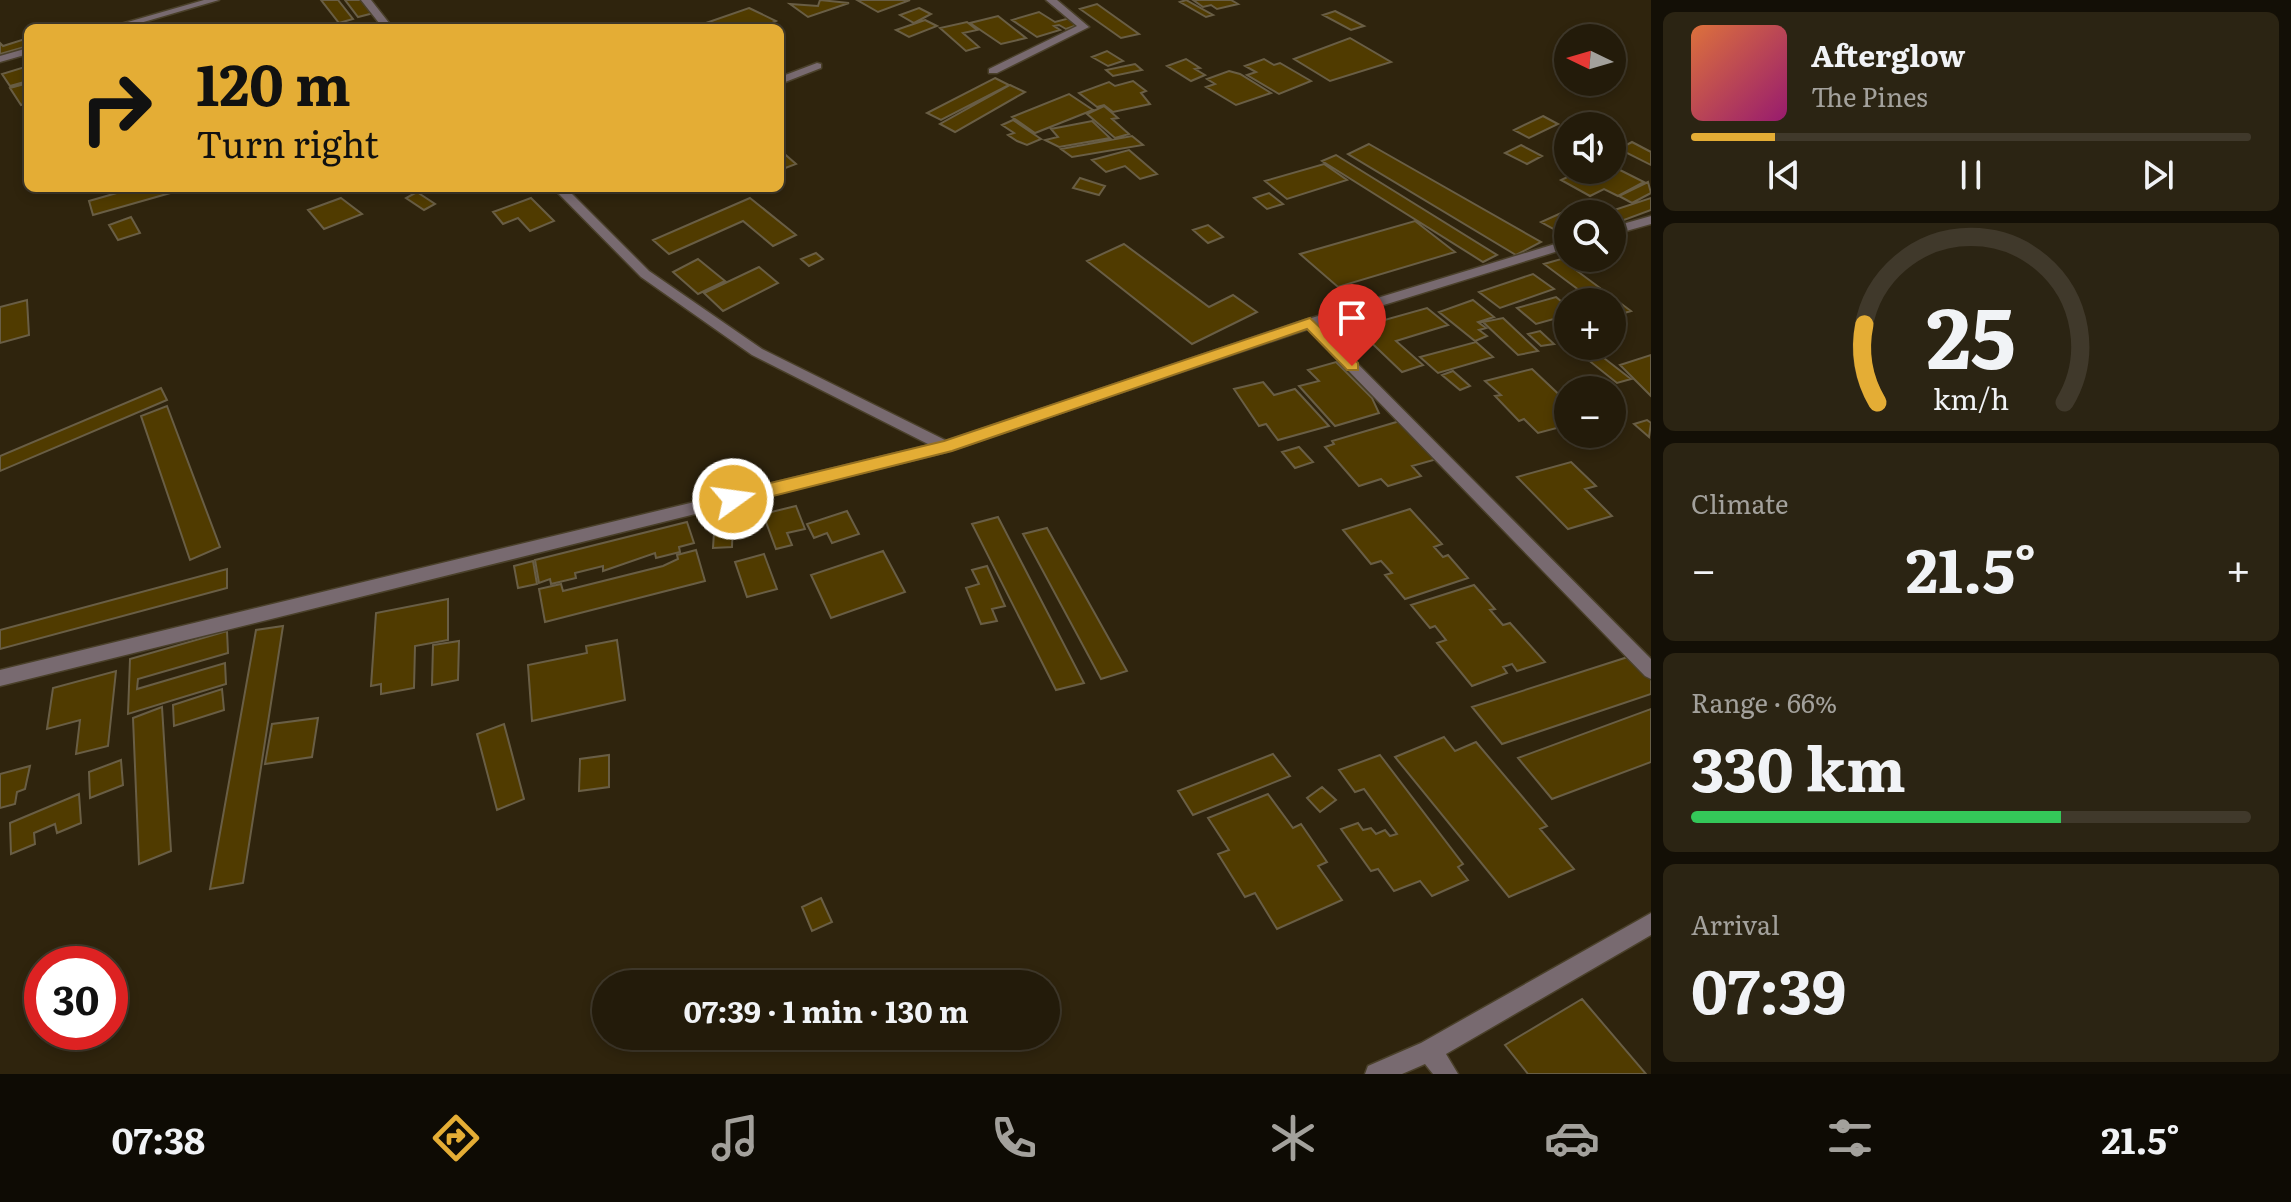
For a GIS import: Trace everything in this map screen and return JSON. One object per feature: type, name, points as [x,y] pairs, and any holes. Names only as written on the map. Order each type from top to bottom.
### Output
[{"type":"street","points":[[366,0],[385,24]]},
{"type":"street","points":[[993,71],[1084,27],[1051,0]]},
{"type":"street","points":[[126,24],[207,1]]},
{"type":"street","points":[[0,59],[24,52]]},
{"type":"street","points":[[784,79],[817,66]]},
{"type":"street","points":[[563,192],[645,274],[757,352],[946,447]]},
{"type":"street","points":[[1645,221],[1651,231]]},
{"type":"street","points":[[0,678],[946,447],[1310,323],[1554,248]]},
{"type":"street","points":[[1310,323],[1651,671]]},
{"type":"street","points":[[1376,1074],[1429,1051],[1651,923]]},
{"type":"street","points":[[1429,1051],[1447,1074]]},
{"type":"building","points":[[321,0],[338,0],[353,19],[339,23]]},
{"type":"building","points":[[345,0],[363,0],[374,13],[358,17]]},
{"type":"building","points":[[820,0],[849,3],[808,17],[790,4],[818,6]]},
{"type":"building","points":[[857,0],[910,0],[878,12]]},
{"type":"building","points":[[1186,0],[1213,15],[1206,17],[1180,2]]},
{"type":"building","points":[[1193,0],[1231,0],[1238,4],[1217,9],[1211,5],[1203,7]]},
{"type":"building","points":[[1097,4],[1139,34],[1121,38],[1080,9]]},
{"type":"building","points":[[749,8],[776,21],[770,24],[703,24]]},
{"type":"building","points":[[919,8],[931,14],[914,23],[900,15]]},
{"type":"building","points":[[1335,11],[1364,26],[1351,30],[1323,15]]},
{"type":"building","points":[[1039,12],[1055,22],[1070,18],[1080,24],[1066,29],[1054,26],[1060,30],[1037,37],[1012,20]]},
{"type":"building","points":[[998,16],[1026,38],[1001,44],[970,23]]},
{"type":"building","points":[[925,20],[937,26],[909,37],[896,30]]},
{"type":"building","points":[[967,22],[977,30],[963,33],[979,47],[966,51],[940,28]]},
{"type":"building","points":[[1350,38],[1391,62],[1330,81],[1294,59]]},
{"type":"building","points":[[24,39],[24,47],[0,54],[0,43],[3,46]]},
{"type":"building","points":[[1107,51],[1123,61],[1108,66],[1092,57]]},
{"type":"building","points":[[1186,59],[1205,75],[1191,81],[1167,66]]},
{"type":"building","points":[[1264,59],[1274,65],[1280,63],[1311,81],[1279,94],[1247,75],[1256,72],[1245,66]]},
{"type":"building","points":[[1135,64],[1142,70],[1113,76],[1106,70]]},
{"type":"building","points":[[24,67],[24,82],[10,86],[2,74]]},
{"type":"building","points":[[1229,71],[1240,74],[1271,93],[1236,105],[1206,87],[1215,84],[1207,79]]},
{"type":"building","points":[[995,78],[1009,85],[941,120],[927,113]]},
{"type":"building","points":[[1133,81],[1146,91],[1141,93],[1150,104],[1113,112],[1104,105],[1097,107],[1079,93],[1109,82],[1115,86]]},
{"type":"building","points":[[24,84],[24,104],[21,105],[10,88]]},
{"type":"building","points":[[1010,85],[1025,92],[955,132],[940,124]]},
{"type":"building","points":[[1069,94],[1093,110],[1035,133],[1012,117]]},
{"type":"building","points":[[1104,106],[1118,118],[1112,119],[1129,134],[1115,138],[1087,114]]},
{"type":"building","points":[[1543,116],[1554,122],[1554,126],[1529,138],[1514,130]]},
{"type":"building","points":[[1013,120],[1041,139],[1027,145],[1008,135],[1014,133],[1002,125]]},
{"type":"building","points":[[1092,121],[1110,138],[1059,147],[1045,140],[1058,137],[1051,129]]},
{"type":"building","points":[[1132,136],[1143,145],[1072,157],[1061,149]]},
{"type":"building","points":[[1632,142],[1651,152],[1651,165],[1626,152],[1626,145]]},
{"type":"building","points":[[1369,144],[1541,242],[1516,255],[1348,154]]},
{"type":"building","points":[[1521,145],[1542,156],[1527,164],[1505,153]]},
{"type":"building","points":[[1129,150],[1157,174],[1140,179],[1125,166],[1106,172],[1092,160]]},
{"type":"building","points":[[784,154],[796,164],[784,168]]},
{"type":"building","points":[[1336,155],[1497,255],[1483,262],[1322,161]]},
{"type":"building","points":[[1324,164],[1347,180],[1287,199],[1265,181]]},
{"type":"building","points":[[1626,173],[1644,182],[1618,196],[1604,189],[1590,196],[1568,184],[1626,184]]},
{"type":"building","points":[[1080,178],[1105,186],[1099,195],[1073,188]]},
{"type":"building","points":[[1648,182],[1651,193],[1632,203],[1619,196]]},
{"type":"building","points":[[120,192],[174,192],[93,215],[89,201]]},
{"type":"building","points":[[417,192],[435,204],[424,210],[406,198]]},
{"type":"building","points":[[1269,193],[1283,204],[1267,209],[1254,198]]},
{"type":"building","points":[[341,198],[362,214],[324,229],[308,210]]},
{"type":"building","points":[[531,198],[554,221],[530,231],[518,218],[503,224],[493,212]]},
{"type":"building","points":[[750,198],[796,235],[773,246],[743,221],[669,254],[653,240]]},
{"type":"building","points":[[1651,198],[1651,210],[1626,219],[1626,206]]},
{"type":"building","points":[[1554,216],[1554,229],[1541,222]]},
{"type":"building","points":[[131,217],[140,233],[118,240],[109,225]]},
{"type":"building","points":[[1415,221],[1455,252],[1338,287],[1300,254]]},
{"type":"building","points":[[1208,225],[1223,237],[1208,243],[1193,230]]},
{"type":"building","points":[[1124,244],[1209,307],[1233,295],[1257,312],[1192,344],[1087,261]]},
{"type":"building","points":[[816,253],[823,259],[809,266],[801,259]]},
{"type":"building","points":[[698,259],[725,281],[698,294],[673,272]]},
{"type":"building","points":[[1554,261],[1554,271],[1544,264]]},
{"type":"building","points":[[759,267],[778,283],[723,311],[704,293]]},
{"type":"building","points":[[1555,272],[1578,272],[1600,288],[1576,288]]},
{"type":"building","points":[[1533,274],[1554,289],[1500,308],[1479,292]]},
{"type":"building","points":[[1554,298],[1554,319],[1536,324],[1517,308]]},
{"type":"building","points":[[27,300],[29,335],[0,343],[0,307]]},
{"type":"building","points":[[1473,300],[1494,317],[1478,322],[1486,328],[1479,330],[1487,336],[1475,341],[1439,312]]},
{"type":"building","points":[[1427,308],[1448,325],[1396,341],[1423,365],[1402,372],[1356,328]]},
{"type":"building","points":[[1503,318],[1538,351],[1518,355],[1483,322]]},
{"type":"building","points":[[1540,331],[1554,344],[1541,346],[1528,334]]},
{"type":"building","points":[[1476,342],[1493,357],[1438,373],[1420,357]]},
{"type":"building","points":[[1651,355],[1651,396],[1620,365]]},
{"type":"building","points":[[1588,360],[1606,360],[1631,379],[1608,376]]},
{"type":"building","points":[[1336,362],[1372,398],[1379,413],[1335,426],[1299,386],[1319,381],[1308,370]]},
{"type":"building","points":[[1532,369],[1554,390],[1554,429],[1538,433],[1524,419],[1519,421],[1495,396],[1501,395],[1485,381]]},
{"type":"building","points":[[1453,371],[1470,386],[1460,390],[1442,375]]},
{"type":"building","points":[[1263,382],[1274,395],[1295,389],[1329,426],[1278,440],[1266,424],[1259,426],[1234,389]]},
{"type":"building","points":[[161,388],[167,400],[0,471],[0,456]]},
{"type":"building","points":[[167,406],[220,547],[190,560],[141,416]]},
{"type":"building","points":[[1647,420],[1651,423],[1649,437],[1634,424]]},
{"type":"building","points":[[1400,421],[1437,459],[1412,466],[1421,476],[1388,486],[1381,479],[1359,486],[1325,447],[1334,444],[1332,441]]},
{"type":"building","points":[[1299,447],[1313,462],[1295,468],[1282,452]]},
{"type":"building","points":[[1571,462],[1596,486],[1585,489],[1612,516],[1568,529],[1517,477]]},
{"type":"building","points":[[796,506],[805,529],[787,533],[792,545],[776,549],[763,514]]},
{"type":"building","points":[[1410,509],[1442,544],[1434,547],[1443,557],[1448,555],[1468,578],[1405,599],[1385,575],[1392,573],[1381,561],[1371,564],[1343,530]]},
{"type":"building","points":[[847,511],[859,534],[832,543],[827,533],[814,538],[807,524]]},
{"type":"building","points":[[733,516],[732,547],[713,548],[715,517]]},
{"type":"building","points":[[998,517],[1084,683],[1056,690],[972,524]]},
{"type":"building","points":[[687,522],[694,543],[679,547],[680,552],[656,558],[655,553],[603,571],[603,566],[575,573],[576,578],[551,584],[550,579],[539,583],[535,560]]},
{"type":"building","points":[[1047,528],[1127,671],[1101,679],[1023,534]]},
{"type":"building","points":[[696,550],[705,581],[545,622],[539,589],[561,584],[563,591],[663,566],[678,559],[677,555]]},
{"type":"building","points":[[883,551],[905,592],[831,618],[811,575]]},
{"type":"building","points":[[764,554],[777,589],[747,597],[735,562]]},
{"type":"building","points":[[533,561],[537,584],[518,588],[514,566]]},
{"type":"building","points":[[987,566],[1005,606],[992,609],[997,621],[981,624],[966,588],[979,584],[972,570]]},
{"type":"building","points":[[227,569],[227,588],[0,649],[0,630]]},
{"type":"building","points":[[1474,585],[1495,609],[1490,610],[1503,625],[1510,623],[1545,662],[1517,671],[1512,664],[1503,667],[1507,673],[1472,686],[1437,643],[1446,640],[1435,626],[1430,628],[1411,605]]},
{"type":"building","points":[[448,599],[448,640],[415,646],[414,688],[381,694],[381,684],[371,686],[376,613]]},
{"type":"building","points":[[283,626],[243,883],[210,889],[256,630]]},
{"type":"building","points":[[227,631],[228,653],[138,679],[137,689],[225,663],[226,684],[128,714],[130,659]]},
{"type":"building","points":[[617,640],[625,700],[532,721],[528,665],[587,653],[586,646]]},
{"type":"building","points":[[459,641],[458,680],[432,685],[433,645]]},
{"type":"building","points":[[1631,656],[1651,677],[1651,694],[1502,744],[1472,707]]},
{"type":"building","points":[[116,671],[108,746],[76,754],[80,720],[47,729],[53,688]]},
{"type":"building","points":[[222,689],[224,710],[174,726],[173,705]]},
{"type":"building","points":[[162,707],[171,851],[139,864],[133,718]]},
{"type":"building","points":[[1651,709],[1651,762],[1552,799],[1518,758]]},
{"type":"building","points":[[318,718],[312,757],[265,764],[272,724]]},
{"type":"building","points":[[504,724],[524,799],[497,810],[477,734]]},
{"type":"building","points":[[1444,737],[1455,751],[1476,742],[1547,826],[1540,829],[1574,869],[1509,897],[1395,757]]},
{"type":"building","points":[[1273,754],[1290,776],[1193,815],[1178,791]]},
{"type":"building","points":[[609,755],[609,787],[579,791],[580,759]]},
{"type":"building","points":[[1380,755],[1463,864],[1458,867],[1468,880],[1432,896],[1420,881],[1394,891],[1378,869],[1371,871],[1341,829],[1358,823],[1363,830],[1371,828],[1376,834],[1385,830],[1390,836],[1397,834],[1364,789],[1355,792],[1339,770]]},
{"type":"building","points":[[121,760],[123,785],[90,798],[89,772]]},
{"type":"building","points":[[30,766],[25,789],[17,792],[15,804],[0,808],[0,774]]},
{"type":"building","points":[[1322,787],[1336,800],[1320,812],[1307,798]]},
{"type":"building","points":[[79,794],[81,823],[57,833],[55,824],[34,833],[35,844],[11,854],[10,823]]},
{"type":"building","points":[[1268,794],[1293,828],[1301,824],[1327,862],[1318,866],[1342,900],[1277,929],[1255,893],[1245,897],[1218,854],[1229,850],[1208,818]]},
{"type":"building","points":[[821,898],[832,922],[812,931],[802,907]]},
{"type":"building","points":[[1582,999],[1646,1074],[1528,1074],[1505,1045]]},
{"type":"route","points":[[733,499],[946,447],[1310,323],[1352,366]]}]
